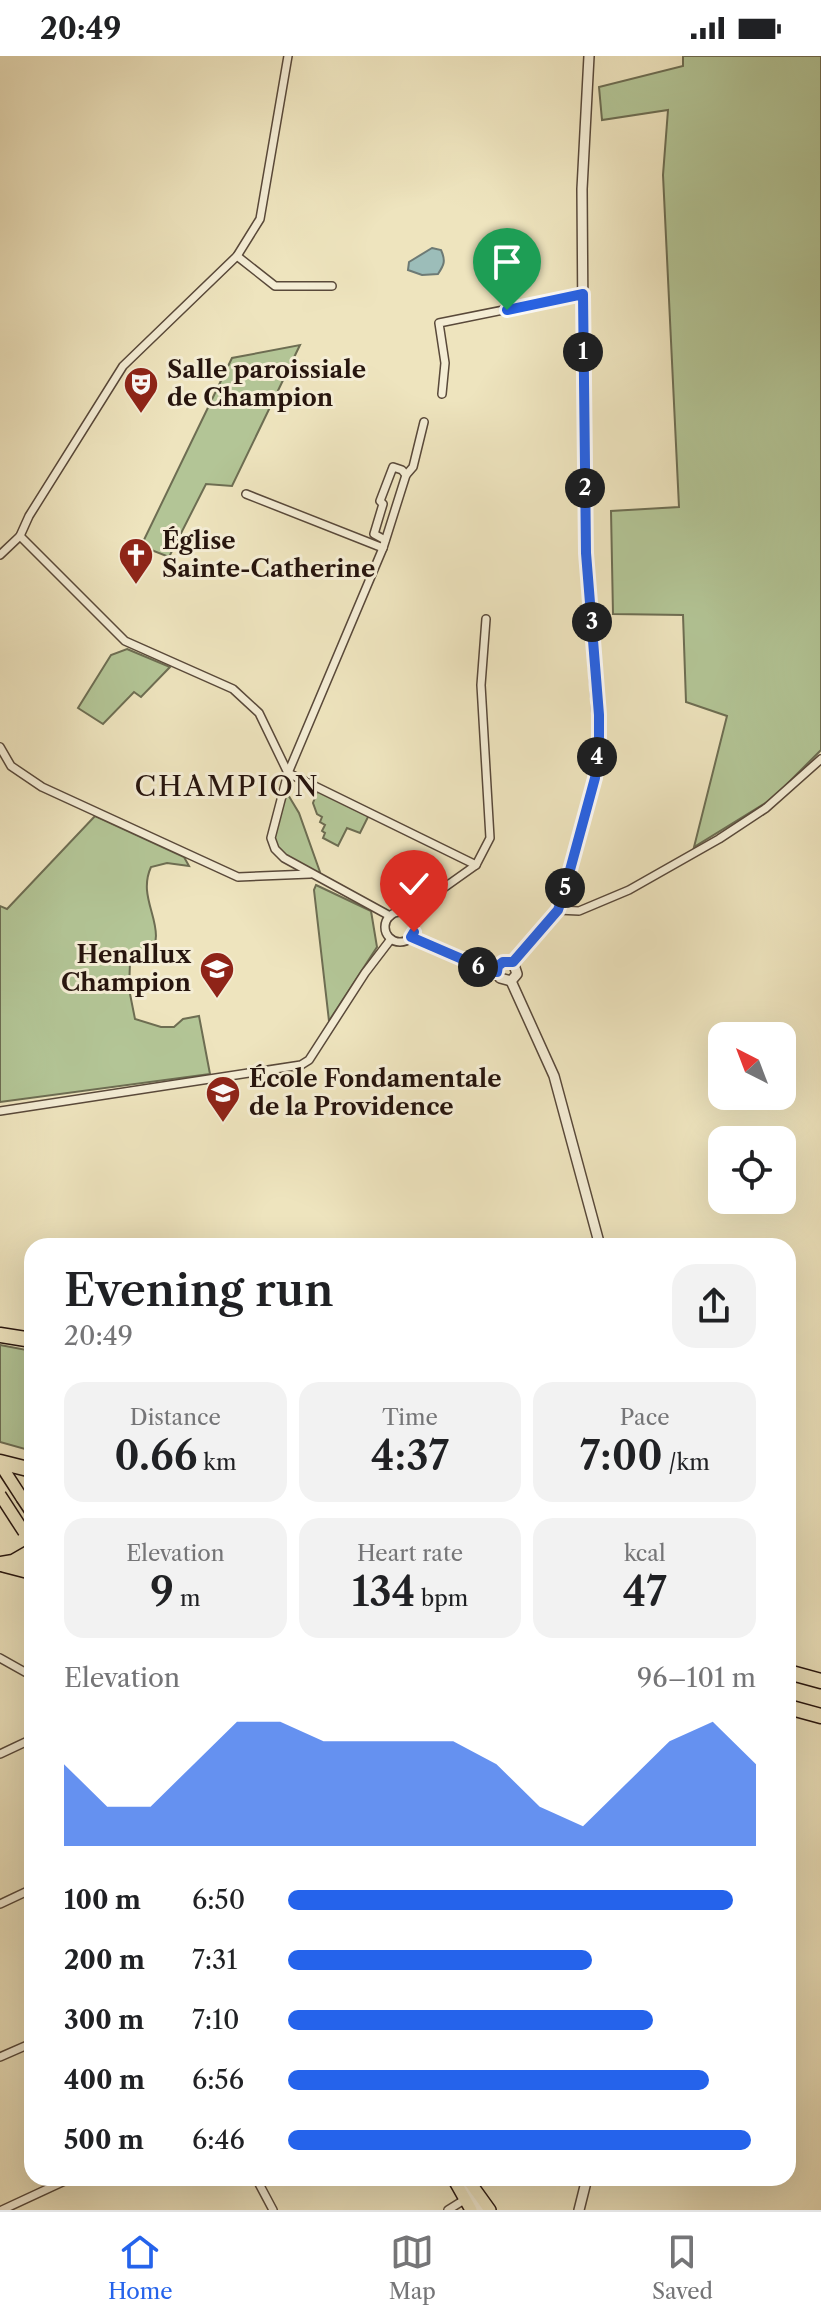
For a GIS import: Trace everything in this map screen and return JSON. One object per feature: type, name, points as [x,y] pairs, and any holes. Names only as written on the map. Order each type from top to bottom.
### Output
[{"type":"highway","points":[[0,1335],[24,1339]]},
{"type":"highway","points":[[0,1463],[24,1468]]},
{"type":"highway","points":[[0,1496],[24,1503]]},
{"type":"highway","points":[[0,1564],[24,1556]]},
{"type":"highway","points":[[0,1564],[24,1570]]},
{"type":"highway","points":[[796,1674],[821,1681]]},
{"type":"highway","points":[[796,1709],[821,1716]]},
{"type":"main road","points":[[0,1463],[24,1500]]},
{"type":"main road","points":[[0,1496],[24,1532]]},
{"type":"main road","points":[[457,2186],[468,2205]]},
{"type":"main road","points":[[473,2186],[490,2210]]},
{"type":"street","points":[[0,555],[20,536],[29,516],[123,366],[237,256],[260,219],[288,56]]},
{"type":"street","points":[[497,972],[500,963],[513,962],[558,910],[595,778],[599,742],[586,553],[582,189],[589,56]]},
{"type":"street","points":[[237,256],[275,286],[332,286]]},
{"type":"street","points":[[442,394],[445,363],[439,323],[583,294]]},
{"type":"street","points":[[390,916],[310,874],[275,849],[271,838],[288,773],[384,544],[406,475],[413,467],[424,422]]},
{"type":"street","points":[[384,544],[374,534],[382,510],[380,501],[393,467],[406,475]]},
{"type":"street","points":[[246,494],[384,544]]},
{"type":"street","points":[[20,536],[125,641],[233,689],[259,713],[288,773],[476,865]]},
{"type":"street","points":[[407,914],[414,922],[411,937],[402,942],[391,939],[385,929],[390,916],[407,914],[476,865],[490,838],[481,685],[486,619]]},
{"type":"street","points":[[0,747],[11,766],[42,787],[238,877],[310,874]]},
{"type":"street","points":[[558,910],[579,911],[596,906],[708,845],[766,808],[821,759]]},
{"type":"street","points":[[411,937],[480,968],[497,972],[502,980],[511,981]]},
{"type":"street","points":[[0,1111],[301,1065],[309,1060],[365,973],[391,939]]},
{"type":"street","points":[[511,981],[517,974],[513,962]]},
{"type":"street","points":[[511,981],[554,1076],[598,1238]]},
{"type":"street","points":[[0,1658],[24,1672]]},
{"type":"street","points":[[0,1754],[24,1743]]},
{"type":"street","points":[[0,1904],[24,1893]]},
{"type":"street","points":[[0,2057],[24,2046]]},
{"type":"street","points":[[2,2210],[54,2186]]},
{"type":"street","points":[[260,2186],[273,2210]]},
{"type":"street","points":[[465,2186],[481,2210]]},
{"type":"street","points":[[579,2210],[585,2186]]},
{"type":"street","points":[[448,2210],[468,2205]]},
{"type":"green space","points":[[683,56],[821,56],[821,750],[772,799],[694,847],[727,716],[686,702],[683,615],[613,614],[611,511],[679,507],[663,175],[668,110],[602,120],[599,87],[683,66]]},
{"type":"green space","points":[[300,345],[232,486],[206,484],[169,557],[141,546],[232,358]]},
{"type":"green space","points":[[127,649],[170,667],[141,697],[134,692],[103,724],[78,708],[111,655]]},
{"type":"green space","points":[[320,791],[369,815],[360,833],[347,828],[338,846],[323,838],[325,825],[320,822],[322,817],[317,814],[313,803]]},
{"type":"green space","points":[[287,793],[299,813],[320,872],[315,875],[287,857],[276,843],[276,824]]},
{"type":"green space","points":[[95,816],[184,857],[189,866],[167,863],[151,867],[147,892],[155,926],[154,949],[147,961],[130,963],[129,989],[135,1019],[161,1027],[174,1027],[183,1019],[199,1016],[210,1074],[0,1102],[0,906],[7,909]]},
{"type":"green space","points":[[316,885],[371,911],[377,947],[329,1021],[314,890]]},
{"type":"green space","points":[[0,1345],[24,1350],[24,1449],[0,1442]]},
{"type":"water","points":[[432,248],[441,250],[443,257],[438,274],[422,275],[408,270],[409,262]]},
{"type":"place","name":"Salle paroissiale de Champion","points":[[141,415]]},
{"type":"place","name":"Église Sainte-Catherine","points":[[136,586]]},
{"type":"place","name":"Henallux Champion","points":[[217,1000]]},
{"type":"place","name":"École Fondamentale de la Providence","points":[[223,1124]]},
{"type":"district","name":"CHAMPION","points":[[227,786]]},
{"type":"route","points":[[414,932],[411,937],[492,972],[497,972],[500,963],[513,962],[558,910],[595,778],[599,715],[586,553],[583,294],[507,310]]}]
